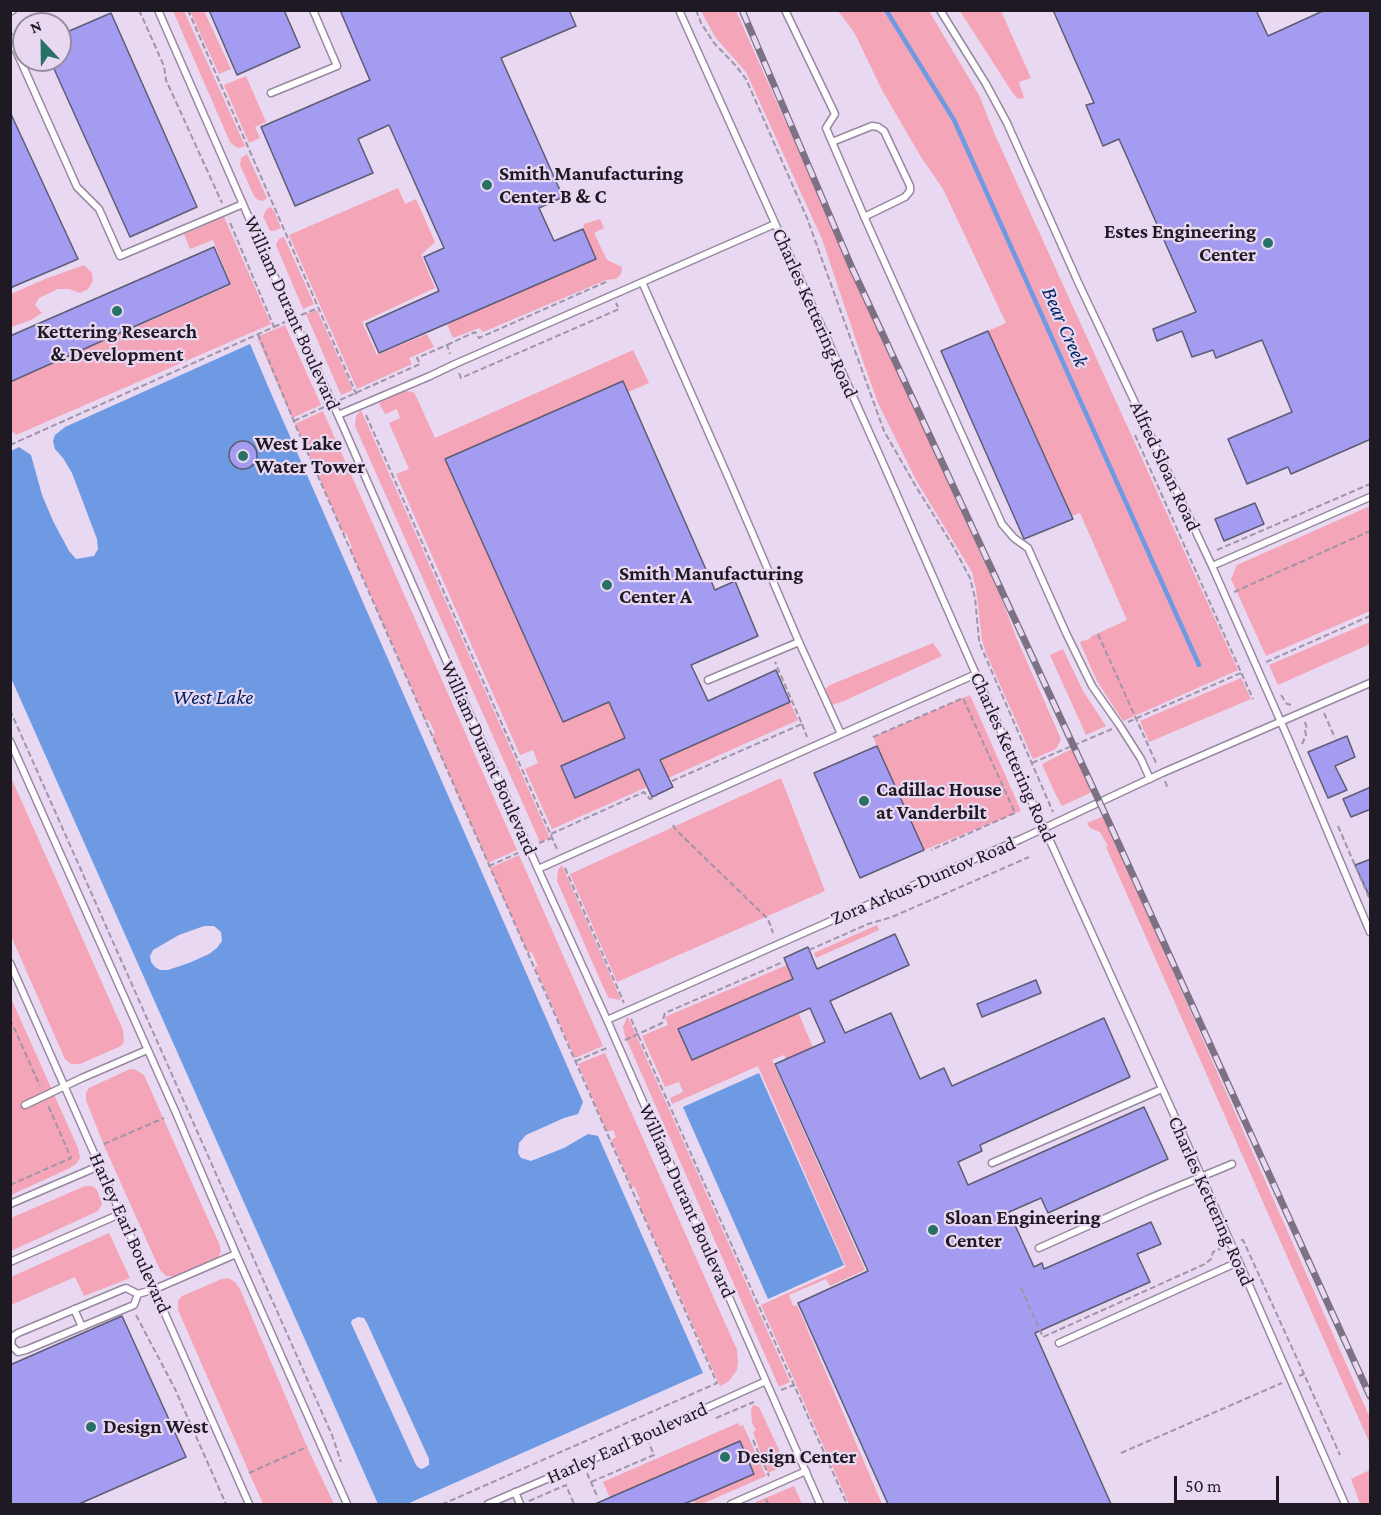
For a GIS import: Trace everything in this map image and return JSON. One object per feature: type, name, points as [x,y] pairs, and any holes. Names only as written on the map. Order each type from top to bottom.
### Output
[{"type":"lane","name":"William Durant Boulevard","points":[[158,10],[820,1504]]},
{"type":"lane","points":[[271,93],[337,66],[313,10]]},
{"type":"lane","name":"Charles Kettering Road","points":[[679,10],[1162,1089],[1345,1504]]},
{"type":"lane","points":[[785,10],[835,114],[826,128],[1002,524],[1014,538],[1028,548],[1092,686],[1141,759],[1150,779]]},
{"type":"lane","name":"Alfred Sloan Road","points":[[940,10],[986,84],[1007,123],[1078,282],[1212,566],[1371,932]]},
{"type":"lane","points":[[10,37],[77,187],[99,209],[120,256],[243,204]]},
{"type":"lane","points":[[832,142],[872,126],[878,127],[884,131],[910,186],[910,191],[905,197],[864,217]]},
{"type":"lane","points":[[338,415],[775,224]]},
{"type":"lane","points":[[642,282],[841,734]]},
{"type":"lane","points":[[1212,566],[1371,497]]},
{"type":"lane","points":[[708,680],[799,642]]},
{"type":"lane","points":[[538,869],[976,674]]},
{"type":"lane","name":"Zora Arkus-Duntov Road","points":[[607,1020],[1058,823],[1162,773],[1371,683]]},
{"type":"lane","points":[[10,741],[347,1504]]},
{"type":"lane","name":"Harley Earl Boulevard","points":[[10,963],[249,1504]]},
{"type":"lane","points":[[25,1105],[147,1050]]},
{"type":"lane","points":[[992,1163],[1162,1089]]},
{"type":"lane","points":[[1039,1248],[1232,1164]]},
{"type":"lane","points":[[10,1204],[99,1166]]},
{"type":"lane","points":[[10,1262],[120,1214]]},
{"type":"lane","points":[[138,1294],[134,1305],[26,1350],[18,1352],[11,1345],[12,1337],[18,1333],[126,1288],[138,1294],[155,1289],[236,1254]]},
{"type":"lane","points":[[1059,1343],[1238,1262]]},
{"type":"lane","points":[[74,1310],[82,1327]]},
{"type":"lane","name":"Harley Earl Boulevard","points":[[488,1504],[766,1381]]},
{"type":"lane","points":[[731,1504],[806,1471]]},
{"type":"lane","points":[[515,1492],[524,1503]]},
{"type":"path","points":[[10,445],[274,327],[166,80],[164,66],[139,10]]},
{"type":"path","points":[[188,10],[627,1011],[847,1504]]},
{"type":"path","points":[[696,10],[701,23],[714,43],[746,79],[807,218],[884,431],[970,578],[982,649],[1058,823]]},
{"type":"path","points":[[447,345],[475,332],[479,338],[608,281]]},
{"type":"path","points":[[258,334],[295,424],[717,1383],[443,1504]]},
{"type":"path","points":[[1135,435],[1253,699]]},
{"type":"path","points":[[1217,550],[1371,484]]},
{"type":"path","points":[[1234,592],[1371,531]]},
{"type":"path","points":[[1264,663],[1371,616]]},
{"type":"path","points":[[1098,634],[1168,789]]},
{"type":"path","points":[[774,659],[807,737]]},
{"type":"path","points":[[1032,763],[1242,672]]},
{"type":"path","points":[[873,737],[963,698],[1015,813],[930,850]]},
{"type":"path","points":[[1321,705],[1335,738]]},
{"type":"path","points":[[10,710],[332,1436],[342,1465]]},
{"type":"path","points":[[672,781],[802,724]]},
{"type":"path","points":[[1304,752],[1302,742],[1306,735],[1305,730]]},
{"type":"path","points":[[551,834],[644,792],[650,799],[656,796]]},
{"type":"path","points":[[1337,824],[1371,900]]},
{"type":"path","points":[[673,825],[768,919],[773,933]]},
{"type":"path","points":[[540,843],[552,838]]},
{"type":"path","points":[[489,866],[518,853]]},
{"type":"path","points":[[809,951],[1029,857]]},
{"type":"path","points":[[576,1061],[662,1023],[665,1013],[783,963]]},
{"type":"path","points":[[104,1143],[164,1118]]},
{"type":"path","points":[[10,1185],[71,1158]]},
{"type":"path","points":[[135,1313],[175,1389],[226,1504]]},
{"type":"path","points":[[1121,1453],[1304,1374],[1340,1455]]},
{"type":"path","points":[[781,1390],[794,1385]]},
{"type":"path","points":[[716,1418],[754,1402]]},
{"type":"path","points":[[591,1482],[654,1455],[645,1434]]},
{"type":"path","points":[[753,1440],[774,1485]]},
{"type":"path","points":[[249,1473],[307,1447]]},
{"type":"path","points":[[582,1464],[598,1498]]},
{"type":"path","points":[[524,1503],[566,1485],[574,1504]]},
{"type":"shaded area","points":[[173,11],[184,11],[245,146],[239,148],[230,142]]},
{"type":"shaded area","points":[[190,11],[204,11],[231,69],[219,74]]},
{"type":"shaded area","points":[[701,11],[736,11],[1004,605],[1061,739],[1056,749],[1033,759],[986,653],[972,572],[916,480],[878,403],[822,239],[746,72],[715,37]]},
{"type":"shaded area","points":[[838,11],[929,11],[979,95],[995,135],[1238,670],[1123,721],[1097,681],[1080,643],[1127,620],[1080,513],[1071,516],[988,331],[1006,323],[943,189],[921,157],[882,90],[854,32]]},
{"type":"shaded area","points":[[960,11],[1001,11],[1031,78],[1019,82],[1024,98],[1018,99],[1012,92]]},
{"type":"shaded area","points":[[246,76],[266,122],[255,127],[260,138],[249,143],[224,85]]},
{"type":"shaded area","points":[[247,154],[267,198],[263,201],[254,196],[240,165],[241,158]]},
{"type":"shaded area","points":[[398,188],[405,204],[416,199],[435,242],[421,255],[435,288],[362,322],[377,355],[427,334],[434,347],[409,358],[412,364],[357,389],[289,235]]},
{"type":"shaded area","points":[[271,207],[281,228],[274,231],[270,231],[263,216]]},
{"type":"shaded area","points":[[224,217],[271,324],[16,435],[14,432],[11,433],[11,382],[231,285],[213,240],[190,249],[184,234]]},
{"type":"shaded area","points":[[600,219],[604,228],[594,233],[607,260],[622,267],[621,274],[616,279],[606,280],[483,332],[479,328],[453,338],[447,324],[596,259],[583,229],[584,224]]},
{"type":"shaded area","points":[[284,237],[314,304],[303,309],[276,245],[279,239]]},
{"type":"shaded area","points":[[84,265],[92,273],[93,281],[88,289],[80,293],[69,289],[58,289],[39,298],[35,305],[42,313],[31,320],[11,327],[11,294]]},
{"type":"shaded area","points":[[317,310],[353,390],[341,395],[306,314]]},
{"type":"shaded area","points":[[285,325],[321,405],[292,418],[257,337]]},
{"type":"shaded area","points":[[633,350],[649,383],[628,392],[623,381],[445,459],[562,722],[609,702],[625,738],[562,766],[575,798],[639,769],[647,787],[552,829],[525,769],[538,763],[533,750],[520,755],[396,474],[409,469],[389,423],[400,418],[397,409],[385,414],[379,403],[405,391],[413,392],[435,438]]},
{"type":"shaded area","points":[[361,410],[550,838],[540,842],[355,426],[356,416]]},
{"type":"shaded area","points":[[323,411],[517,850],[488,863],[432,735],[435,733],[429,720],[426,721],[350,548],[352,547],[346,533],[344,534],[295,424]]},
{"type":"shaded area","points":[[1370,506],[1370,611],[1266,656],[1231,579],[1237,565]]},
{"type":"shaded area","points":[[1370,622],[1370,644],[1278,685],[1269,665]]},
{"type":"shaded area","points":[[933,643],[942,656],[832,705],[825,689],[830,685]]},
{"type":"shaded area","points":[[1063,649],[1083,691],[1106,726],[1086,735],[1050,655]]},
{"type":"shaded area","points":[[1241,678],[1251,699],[1149,742],[1140,721]]},
{"type":"shaded area","points":[[970,695],[1021,811],[924,850],[873,737]]},
{"type":"shaded area","points":[[790,702],[798,720],[668,778],[660,760]]},
{"type":"shaded area","points":[[1072,749],[1092,792],[1062,806],[1042,764]]},
{"type":"shaded area","points":[[10,775],[123,1030],[124,1042],[121,1046],[80,1064],[71,1064],[65,1059],[11,936]]},
{"type":"shaded area","points":[[781,778],[825,891],[617,982],[570,874]]},
{"type":"shaded area","points":[[1104,816],[1370,1418],[1370,1444],[1106,847],[1108,846],[1100,832],[1090,828],[1087,823]]},
{"type":"shaded area","points":[[519,855],[603,1046],[575,1058],[535,967],[538,966],[532,952],[528,953],[490,868]]},
{"type":"shaded area","points":[[562,865],[621,1000],[609,998],[604,989],[557,881],[558,870]]},
{"type":"shaded area","points":[[877,925],[879,930],[816,958],[814,953]]},
{"type":"shaded area","points":[[787,965],[793,979],[678,1029],[692,1060],[799,1014],[813,1048],[786,1059],[784,1055],[772,1060],[865,1270],[830,1286],[826,1279],[789,1295],[793,1306],[797,1305],[882,1504],[849,1504],[761,1305],[846,1267],[758,1066],[672,1104],[670,1098],[683,1092],[679,1082],[665,1087],[642,1036],[668,1025],[665,1017]]},
{"type":"shaded area","points":[[10,996],[78,1148],[80,1158],[68,1169],[11,1195]]},
{"type":"shaded area","points":[[627,1017],[790,1382],[779,1387],[625,1036],[623,1027]]},
{"type":"shaded area","points":[[605,1053],[737,1350],[737,1370],[728,1382],[720,1386],[638,1202],[640,1199],[634,1186],[632,1187],[611,1140],[616,1137],[613,1130],[607,1132],[578,1064]]},
{"type":"shaded area","points":[[130,1069],[144,1075],[220,1246],[221,1252],[217,1259],[177,1277],[166,1276],[160,1270],[86,1100],[89,1088]]},
{"type":"shaded area","points":[[85,1186],[92,1186],[97,1190],[102,1204],[98,1211],[11,1251],[11,1218]]},
{"type":"shaded area","points":[[109,1233],[130,1278],[84,1296],[75,1277],[11,1305],[11,1277]]},
{"type":"shaded area","points":[[228,1278],[240,1289],[307,1447],[334,1504],[263,1504],[178,1310],[178,1301],[182,1296]]},
{"type":"shaded area","points":[[753,1405],[759,1407],[786,1465],[768,1473],[753,1432],[756,1430],[752,1423]]},
{"type":"shaded area","points":[[738,1423],[740,1426],[743,1425],[766,1476],[702,1504],[695,1504],[694,1500],[754,1474],[740,1441],[610,1498],[603,1482]]},
{"type":"shaded area","points":[[1370,1470],[1370,1504],[1360,1504],[1351,1479]]},
{"type":"shaded area","points":[[794,1486],[802,1504],[757,1504],[756,1502]]},
{"type":"water","name":"West Lake","points":[[250,344],[583,1102],[578,1114],[526,1135],[519,1143],[518,1153],[521,1158],[531,1161],[564,1148],[588,1134],[598,1136],[703,1373],[407,1504],[378,1504],[11,678],[11,451],[19,447],[31,455],[42,495],[53,521],[69,551],[76,559],[94,556],[98,549],[97,539],[72,473],[55,449],[53,441],[55,435],[65,427]],"holes":[[[204,926],[214,926],[221,932],[222,941],[209,954],[168,970],[160,970],[151,962],[150,956],[153,950],[179,935]],[[358,1317],[364,1318],[367,1323],[429,1459],[429,1465],[422,1469],[416,1465],[351,1323]]]},
{"type":"water","points":[[759,1073],[844,1265],[768,1299],[683,1107]]},
{"type":"building","points":[[209,10],[284,10],[300,47],[237,75]]},
{"type":"building","name":"Smith Manufacturing Center B & C","points":[[340,10],[569,10],[576,26],[501,58],[563,197],[539,208],[554,241],[583,229],[596,259],[379,353],[366,324],[439,291],[424,257],[444,248],[389,125],[358,139],[373,173],[295,206],[261,127],[370,80]]},
{"type":"building","name":"Estes Engineering Center","points":[[1053,10],[1256,10],[1268,36],[1325,10],[1371,10],[1371,439],[1291,474],[1288,467],[1247,484],[1228,439],[1292,412],[1262,340],[1216,358],[1213,350],[1192,357],[1182,331],[1157,341],[1153,329],[1196,312],[1119,139],[1103,146],[1086,105],[1094,103]]},
{"type":"building","points":[[111,13],[197,207],[130,237],[55,72],[72,72],[72,30]]},
{"type":"building","name":"Kettering Research & Development","points":[[10,112],[78,259],[10,288]]},
{"type":"building","name":"Kettering Research & Development","points":[[214,247],[230,284],[10,382],[10,336]]},
{"type":"building","points":[[988,331],[1073,519],[1024,539],[941,351]]},
{"type":"building","name":"Smith Manufacturing Center A","points":[[623,381],[715,590],[735,581],[758,636],[691,665],[708,701],[776,670],[790,702],[660,760],[673,787],[652,797],[639,769],[575,798],[561,766],[625,738],[609,702],[563,722],[445,459]]},
{"type":"building","name":"West Lake Water Tower","points":[[243,441],[253,445],[257,455],[253,465],[243,469],[233,465],[229,455],[233,445]]},
{"type":"building","points":[[1255,503],[1264,524],[1224,541],[1215,519]]},
{"type":"building","points":[[1347,736],[1355,757],[1335,766],[1347,790],[1328,798],[1308,752]]},
{"type":"building","name":"Cadillac House at Vanderbilt","points":[[877,746],[924,850],[860,878],[814,773]]},
{"type":"building","points":[[1371,787],[1371,809],[1351,817],[1343,799]]},
{"type":"building","points":[[1371,859],[1371,900],[1355,865]]},
{"type":"building","name":"Sloan Engineering Center","points":[[895,934],[909,965],[830,1001],[845,1033],[891,1013],[920,1079],[944,1068],[952,1086],[1104,1018],[1130,1077],[980,1145],[982,1151],[958,1162],[968,1185],[1144,1107],[1168,1159],[1048,1213],[1041,1198],[1009,1212],[1034,1267],[1042,1263],[1044,1269],[1151,1222],[1161,1244],[1137,1254],[1150,1282],[1035,1333],[1111,1504],[888,1504],[798,1303],[868,1271],[775,1064],[825,1042],[810,1008],[692,1060],[678,1029],[793,979],[784,958],[808,947],[817,969]]},
{"type":"building","points":[[1036,980],[1041,993],[982,1017],[977,1004]]},
{"type":"building","name":"Design West","points":[[122,1316],[186,1457],[79,1504],[10,1504],[10,1365]]},
{"type":"building","name":"Design Center","points":[[740,1441],[754,1474],[683,1504],[595,1504]]},
{"type":"waterway","name":"Bear Creek","points":[[886,10],[954,120],[1199,665]]},
{"type":"railway","points":[[742,10],[852,268],[1106,816],[1370,1396]]},
{"type":"place","name":"Smith Manufacturing Center B & C","points":[[487,185]]},
{"type":"place","name":"Estes Engineering Center","points":[[1268,243]]},
{"type":"place","name":"Kettering Research & Development","points":[[117,311]]},
{"type":"place","name":"West Lake Water Tower","points":[[243,456]]},
{"type":"place","name":"Smith Manufacturing Center A","points":[[607,585]]},
{"type":"place","name":"Cadillac House at Vanderbilt","points":[[864,801]]},
{"type":"place","name":"Sloan Engineering Center","points":[[933,1230]]},
{"type":"place","name":"Design West","points":[[91,1427]]},
{"type":"place","name":"Design Center","points":[[725,1457]]}]
